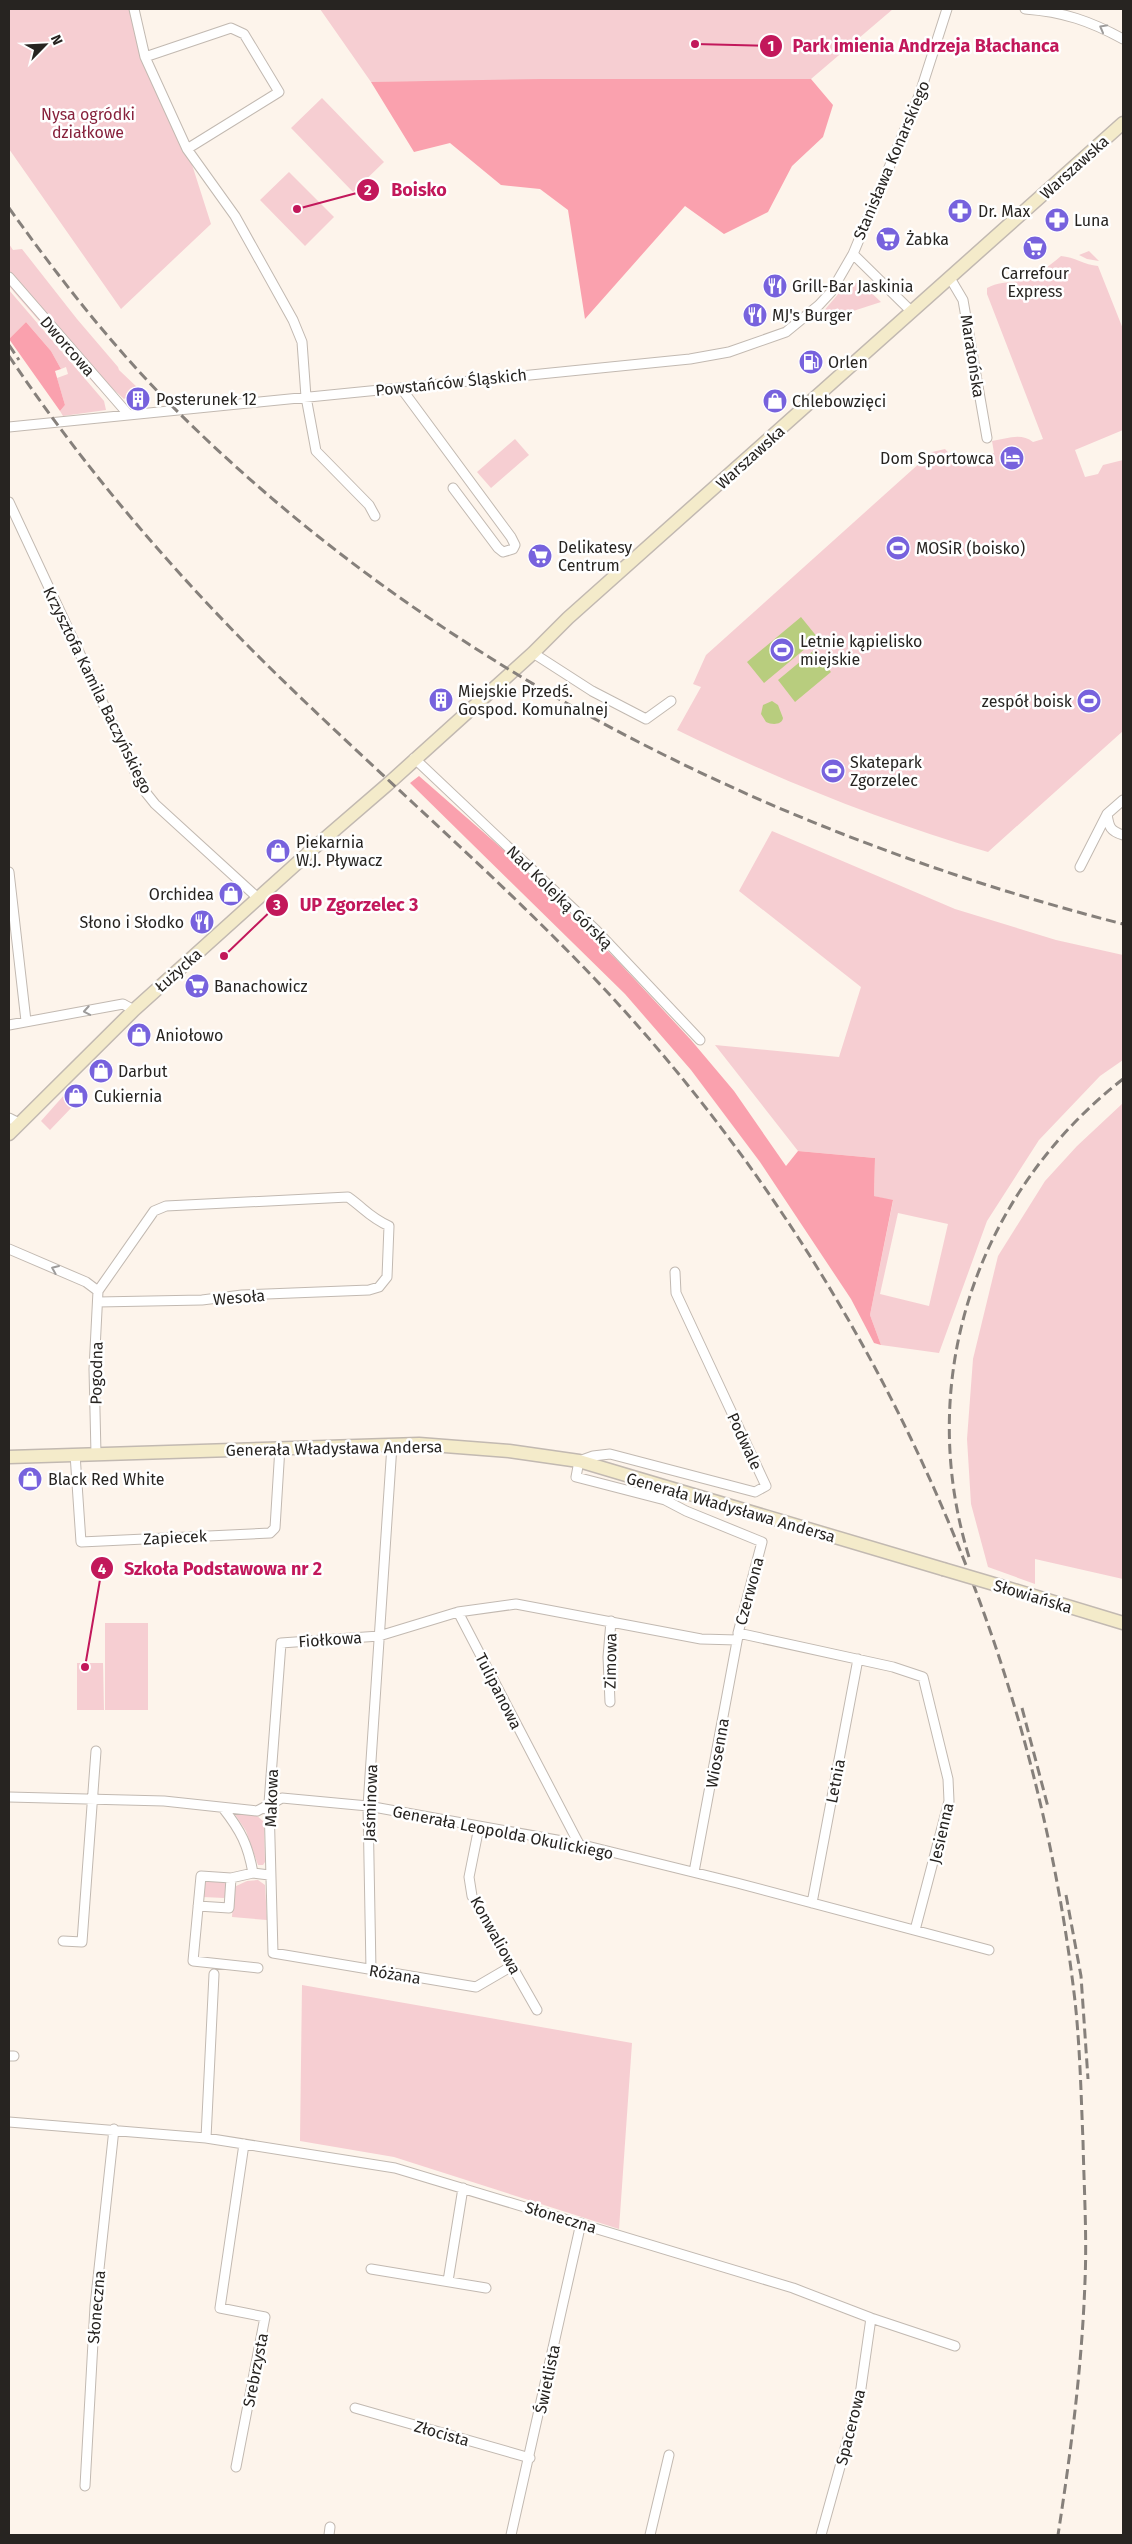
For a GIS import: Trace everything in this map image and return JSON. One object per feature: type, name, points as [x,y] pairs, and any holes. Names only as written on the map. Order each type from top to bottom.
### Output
[{"type":"main road","name":"Warszawska","points":[[533,652],[568,618],[1123,123]]},
{"type":"main road","name":"Łużycka","points":[[9,1134],[14,1120],[533,652]]},
{"type":"main road","name":"Generała Władysława Andersa","points":[[9,1457],[419,1444],[509,1451],[579,1461],[943,1570]]},
{"type":"main road","name":"Słowiańska","points":[[943,1570],[1123,1623]]},
{"type":"street","points":[[134,9],[145,57],[187,149],[234,216],[293,320],[302,342],[306,398],[316,451],[369,506],[375,516]]},
{"type":"street","name":"Stanisława Konarskiego","points":[[853,254],[920,93],[947,9]]},
{"type":"street","points":[[1026,9],[1056,12],[1081,19],[1093,23],[1123,39]]},
{"type":"street","points":[[145,57],[231,28],[244,34],[279,92],[187,149]]},
{"type":"street","points":[[853,254],[912,312]]},
{"type":"street","name":"Powstańców Śląskich","points":[[9,427],[690,358],[729,352],[786,332],[819,306],[842,277],[853,254]]},
{"type":"street","name":"Dworcowa","points":[[9,277],[128,414]]},
{"type":"street","name":"Maratońska","points":[[950,278],[964,300],[987,438]]},
{"type":"street","points":[[401,388],[511,537],[515,545],[513,550],[503,552],[498,548],[453,488]]},
{"type":"street","name":"Krzysztofa Kamila Baczyńskiego","points":[[9,502],[143,789],[155,804],[259,899]]},
{"type":"street","points":[[533,652],[592,691],[646,719],[671,701]]},
{"type":"street","name":"Nad Kolejką Górską","points":[[414,758],[596,930],[700,1040]]},
{"type":"street","points":[[1080,867],[1107,814],[1123,800]]},
{"type":"street","points":[[1107,814],[1109,827],[1114,832],[1123,834]]},
{"type":"street","points":[[9,872],[26,1022]]},
{"type":"street","points":[[9,1026],[123,1004],[134,1010]]},
{"type":"street","name":"Wesoła","points":[[98,1291],[154,1211],[166,1206],[348,1197],[361,1206],[371,1218],[389,1226],[387,1277],[379,1287],[369,1290],[242,1295],[202,1300],[98,1302]]},
{"type":"street","points":[[9,1249],[86,1282],[98,1291]]},
{"type":"street","name":"Podwale","points":[[579,1461],[593,1456],[610,1454],[755,1492],[766,1486],[676,1293],[675,1272]]},
{"type":"street","name":"Pogodna","points":[[96,1454],[94,1369],[98,1291]]},
{"type":"street","name":"Jaśminowa","points":[[371,1970],[368,1806],[392,1445]]},
{"type":"street","name":"Zapiecek","points":[[75,1454],[81,1542],[270,1533],[275,1528],[280,1447]]},
{"type":"street","name":"Czerwona","points":[[579,1461],[576,1477],[665,1500],[686,1511],[762,1542],[738,1637],[858,1659],[923,1677]]},
{"type":"street","points":[[379,1636],[458,1612],[516,1604],[701,1639],[738,1637]]},
{"type":"street","name":"Tulipanowa","points":[[458,1612],[578,1844]]},
{"type":"street","name":"Zimowa","points":[[610,1702],[608,1656],[611,1621]]},
{"type":"street","name":"Fiołkowa","points":[[281,1643],[379,1636]]},
{"type":"street","name":"Wiosenna","points":[[694,1872],[738,1637]]},
{"type":"street","name":"Makowa","points":[[272,1953],[269,1875],[270,1803],[281,1643]]},
{"type":"street","name":"Letnia","points":[[812,1903],[858,1659]]},
{"type":"street","name":"Jesienna","points":[[915,1930],[950,1801],[948,1779],[923,1677]]},
{"type":"street","points":[[63,1941],[82,1942],[94,1799],[96,1751]]},
{"type":"street","name":"Generała Leopolda Okulickiego","points":[[9,1796],[164,1802],[257,1811],[282,1798],[368,1806],[578,1844],[694,1872],[989,1950]]},
{"type":"street","points":[[223,1808],[241,1830],[250,1855],[252,1873]]},
{"type":"street","name":"Konwaliowa","points":[[478,1827],[469,1877],[472,1896],[537,2010]]},
{"type":"street","points":[[258,1968],[193,1961],[200,1876],[231,1878],[252,1873],[269,1875]]},
{"type":"street","points":[[198,1906],[229,1908],[231,1878]]},
{"type":"street","name":"Różana","points":[[272,1953],[476,1987],[512,1966]]},
{"type":"street","points":[[206,2138],[214,1974]]},
{"type":"street","name":"Słoneczna","points":[[9,2122],[114,2129],[206,2138],[395,2168],[793,2288],[871,2318],[955,2346]]},
{"type":"street","name":"Słoneczna","points":[[85,2486],[95,2306],[114,2129]]},
{"type":"street","name":"Srebrzysta","points":[[236,2467],[265,2317],[220,2308],[244,2144]]},
{"type":"street","points":[[448,2281],[463,2188]]},
{"type":"street","name":"Świetlista","points":[[510,2535],[530,2458],[581,2223]]},
{"type":"street","points":[[371,2269],[486,2288]]},
{"type":"street","name":"Spacerowa","points":[[821,2535],[860,2395],[871,2318]]},
{"type":"street","name":"Złocista","points":[[355,2408],[530,2458]]},
{"type":"street","points":[[650,2535],[669,2454]]},
{"type":"green space","name":"Nysa ogródki działkowe","points":[[9,9],[130,9],[187,149],[211,224],[121,309],[9,149]]},
{"type":"green space","points":[[320,9],[893,9],[811,79],[371,82]]},
{"type":"green space","points":[[322,98],[384,162],[353,192],[291,128]]},
{"type":"green space","points":[[289,172],[334,217],[305,246],[260,200]]},
{"type":"green space","points":[[9,244],[13,250],[22,249],[119,370],[139,389],[124,399],[112,388],[111,390],[9,271]]},
{"type":"green space","points":[[1089,251],[1099,261],[1087,259],[1079,255]]},
{"type":"green space","points":[[1061,256],[1098,266],[1123,329],[1123,430],[1075,450],[1085,477],[1098,474],[1103,465],[1123,460],[1123,731],[988,852],[908,827],[830,798],[677,730],[701,687],[693,684],[706,655],[932,452],[945,449],[957,462],[994,453],[992,441],[1018,437],[1024,437],[1033,442],[1043,439],[987,294],[987,288],[996,284],[1035,275]]},
{"type":"green space","points":[[9,281],[94,380],[98,388],[9,286]]},
{"type":"green space","points":[[854,282],[863,285],[881,302],[816,323],[816,320],[845,286]]},
{"type":"green space","points":[[9,290],[104,401],[106,410],[63,416],[60,411],[65,405],[57,378],[68,374],[66,367],[61,369],[51,351],[26,322],[9,339]]},
{"type":"green space","points":[[515,439],[529,455],[491,488],[477,472]]},
{"type":"green space","points":[[772,831],[955,909],[1056,940],[1123,955],[1123,1060],[1100,1076],[1039,1140],[987,1221],[939,1353],[881,1345],[870,1315],[893,1201],[874,1196],[875,1158],[798,1151],[715,1045],[839,1057],[861,987],[739,891]],"holes":[[[898,1213],[948,1224],[929,1306],[880,1294]]]},
{"type":"green space","points":[[65,1094],[74,1105],[50,1130],[41,1121]]},
{"type":"green space","points":[[1123,1103],[1123,1579],[1035,1559],[1035,1584],[988,1567],[971,1504],[967,1439],[973,1359],[998,1256],[1045,1181],[1077,1146]]},
{"type":"green space","points":[[105,1623],[148,1623],[148,1710],[105,1710]]},
{"type":"green space","points":[[77,1663],[103,1663],[104,1710],[77,1710]]},
{"type":"green space","points":[[234,1813],[255,1814],[264,1822],[265,1862],[263,1865],[258,1865],[246,1831]]},
{"type":"green space","points":[[204,1880],[226,1881],[226,1895],[224,1898],[203,1897]]},
{"type":"green space","points":[[258,1880],[265,1885],[267,1920],[232,1917],[234,1887],[247,1881]]},
{"type":"green space","points":[[302,1985],[632,2043],[619,2229],[394,2157],[300,2141]]},
{"type":"shaded area","points":[[542,79],[811,79],[833,105],[823,137],[792,166],[768,212],[724,234],[685,206],[585,319],[568,210],[540,189],[501,185],[450,143],[414,152],[371,82]]},
{"type":"shaded area","points":[[26,322],[51,351],[61,369],[55,371],[65,405],[60,411],[9,339]]},
{"type":"shaded area","name":"Letnie kąpielisko miejskie","points":[[801,617],[818,638],[764,683],[747,662]]},
{"type":"shaded area","points":[[813,651],[831,672],[795,702],[778,680]]},
{"type":"shaded area","points":[[772,701],[778,705],[783,718],[781,722],[776,724],[766,722],[761,714],[763,705]]},
{"type":"shaded area","points":[[419,776],[514,859],[614,957],[691,1040],[734,1091],[786,1166],[798,1151],[875,1158],[874,1196],[893,1200],[870,1315],[881,1345],[874,1343],[851,1299],[760,1162],[691,1070],[625,994],[410,783]]},
{"type":"railway","points":[[9,208],[110,339],[178,412],[278,504],[385,587],[498,663],[616,730],[738,790],[864,842],[993,887],[1123,924]]},
{"type":"railway","points":[[9,345],[19,360]]},
{"type":"railway","points":[[9,356],[64,434],[94,472],[155,546],[220,617],[295,692],[553,936],[594,978],[688,1086],[774,1201],[850,1323],[917,1450],[973,1583],[1018,1719],[1052,1859],[1075,2001],[1083,2141],[1086,2229],[1085,2281],[1075,2408],[1058,2535]]},
{"type":"railway","points":[[969,1557],[954,1490],[949,1423],[955,1358],[971,1294],[996,1233],[1030,1177],[1072,1125],[1123,1079]]},
{"type":"railway","points":[[1022,1708],[1048,1807]]},
{"type":"railway","points":[[1066,1895],[1081,1976],[1088,2079]]},
{"type":"place","name":"Park imienia Andrzeja Błachanca","points":[[695,44]]},
{"type":"place","name":"Boisko","points":[[297,209]]},
{"type":"place","name":"Dr. Max","points":[[960,211]]},
{"type":"place","name":"Luna","points":[[1057,220]]},
{"type":"place","name":"Żabka","points":[[888,239]]},
{"type":"place","name":"Carrefour Express","points":[[1035,248]]},
{"type":"place","name":"Grill-Bar Jaskinia","points":[[775,286]]},
{"type":"place","name":"MJ's Burger","points":[[755,315]]},
{"type":"place","name":"Orlen","points":[[811,362]]},
{"type":"place","name":"Posterunek 12","points":[[138,399]]},
{"type":"place","name":"Chlebowzięci","points":[[775,401]]},
{"type":"place","name":"Dom Sportowca","points":[[1012,458]]},
{"type":"place","name":"MOSiR (boisko)","points":[[898,548]]},
{"type":"place","name":"Delikatesy Centrum","points":[[540,556]]},
{"type":"place","name":"Letnie kąpielisko miejskie","points":[[782,650]]},
{"type":"place","name":"Miejskie Przedś. Gospod. Komunalnej","points":[[441,700]]},
{"type":"place","name":"zespół boisk","points":[[1089,701]]},
{"type":"place","name":"Skatepark Zgorzelec","points":[[833,771]]},
{"type":"place","name":"Piekarnia W.J. Pływacz","points":[[278,851]]},
{"type":"place","name":"Orchidea","points":[[231,894]]},
{"type":"place","name":"Słono i Słodko","points":[[202,922]]},
{"type":"place","name":"UP Zgorzelec 3","points":[[224,956]]},
{"type":"place","name":"Banachowicz","points":[[197,986]]},
{"type":"place","name":"Aniołowo","points":[[139,1035]]},
{"type":"place","name":"Darbut","points":[[101,1071]]},
{"type":"place","name":"Cukiernia","points":[[76,1096]]},
{"type":"place","name":"Black Red White","points":[[30,1479]]},
{"type":"place","name":"Szkoła Podstawowa nr 2","points":[[85,1667]]}]
